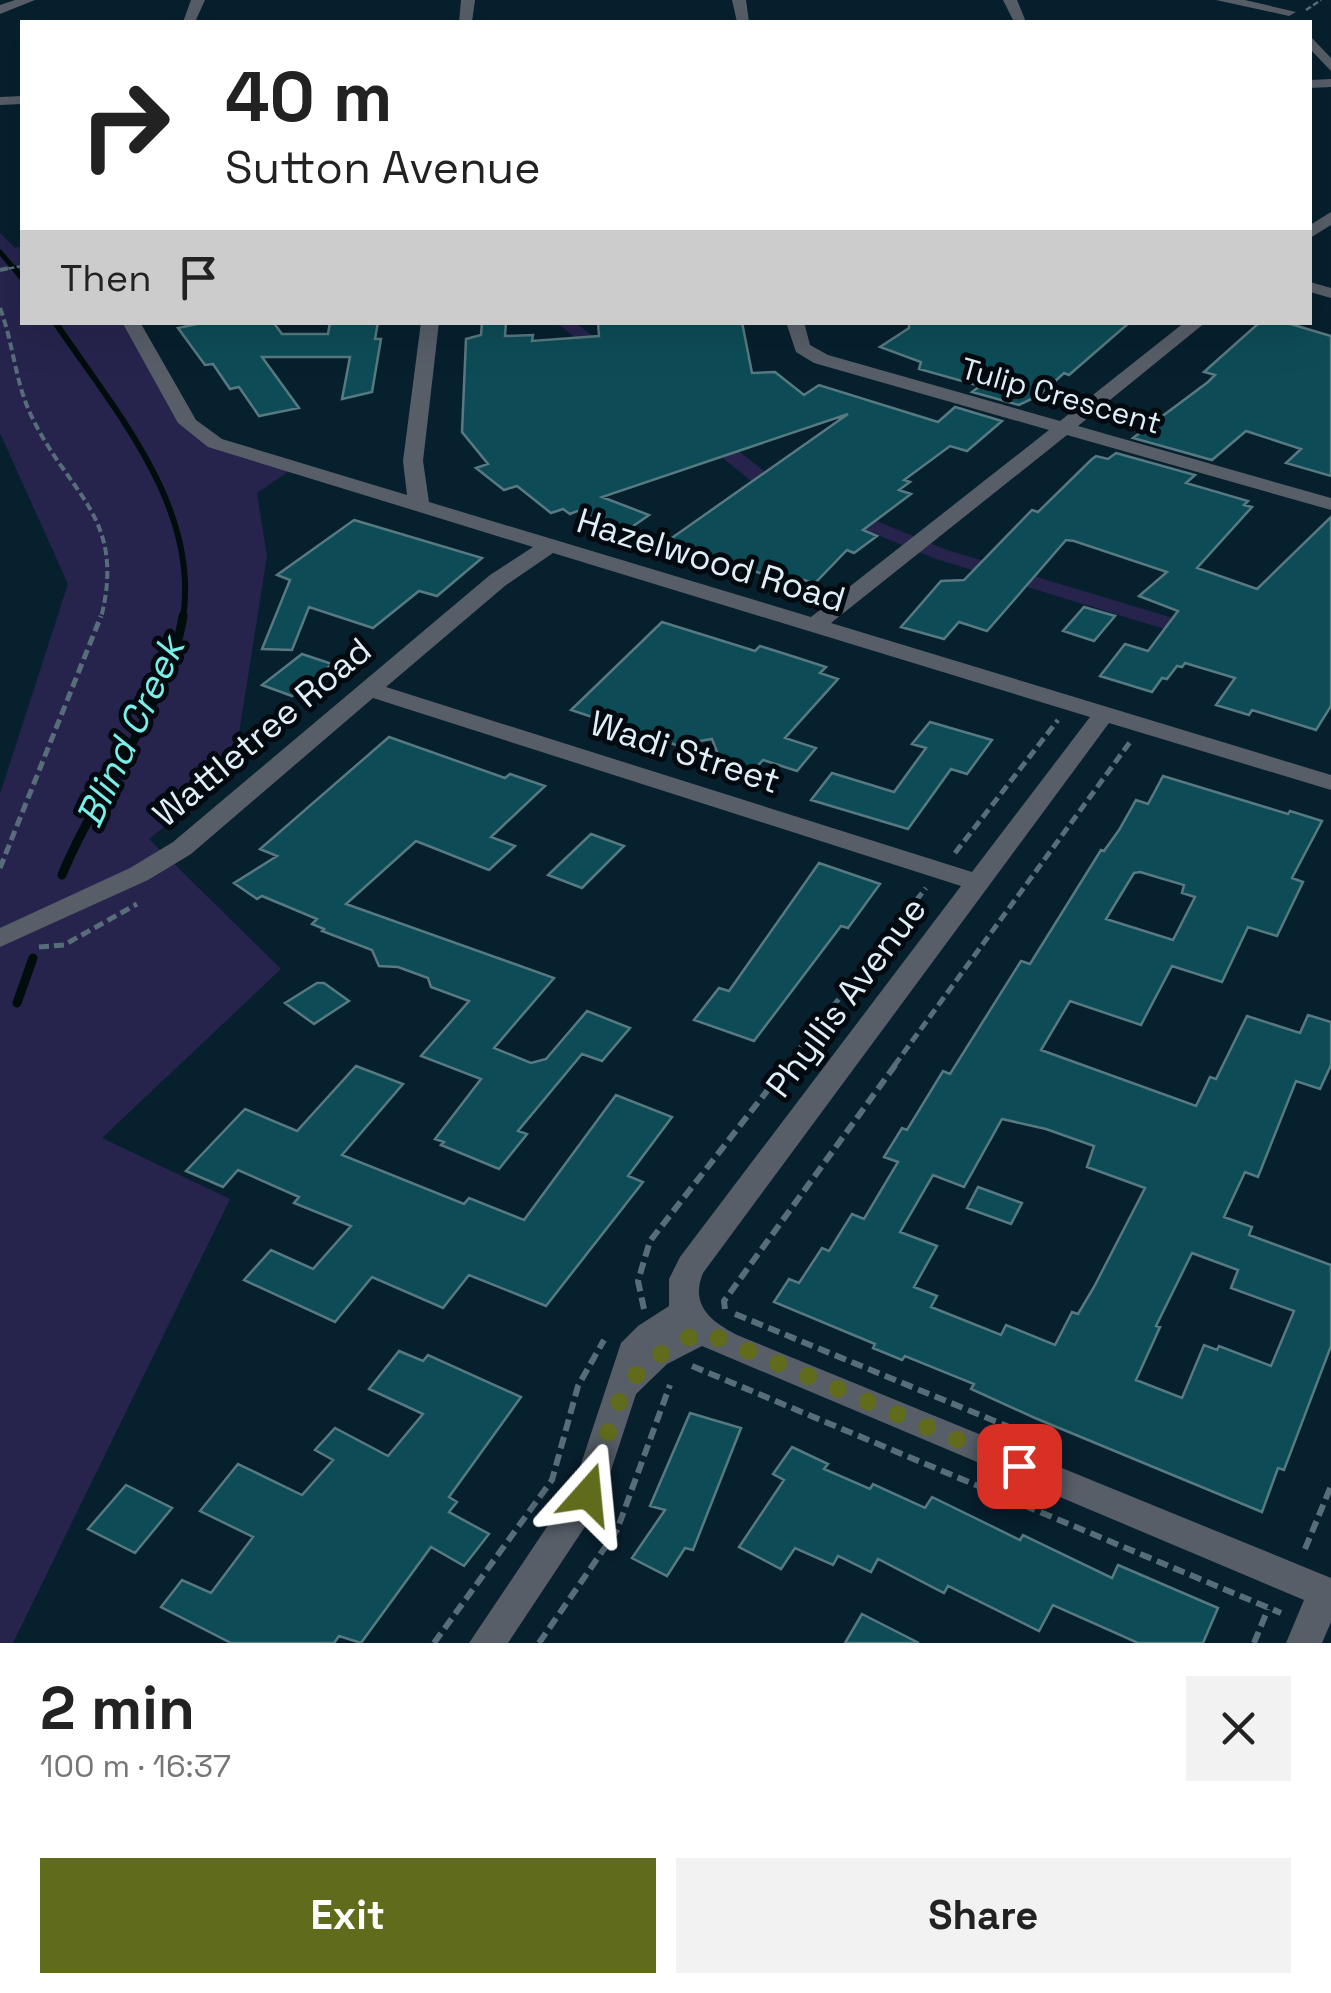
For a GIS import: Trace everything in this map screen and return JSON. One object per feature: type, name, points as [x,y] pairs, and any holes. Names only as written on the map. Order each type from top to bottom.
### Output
[{"type":"street","points":[[0,10],[28,0]]},
{"type":"street","points":[[1222,0],[1298,12]]},
{"type":"street","points":[[1312,44],[1331,80]]},
{"type":"street","name":"Hazelwood Road","points":[[132,325],[188,423],[205,438],[1331,783]]},
{"type":"street","points":[[419,505],[413,461],[430,325]]},
{"type":"street","name":"Tulip Crescent","points":[[796,325],[802,348],[821,359],[1331,504]]},
{"type":"street","points":[[815,625],[1193,325]]},
{"type":"street","points":[[386,495],[413,461]]},
{"type":"street","name":"Wattletree Road","points":[[0,938],[139,874],[182,848],[540,542]]},
{"type":"street","name":"Wadi Street","points":[[370,689],[978,883]]},
{"type":"street","name":"Phyllis Avenue","points":[[693,1321],[682,1287],[691,1266],[1104,714]]},
{"type":"street","points":[[487,1643],[588,1494],[618,1398],[656,1354],[693,1321],[1328,1594],[1304,1643]]},
{"type":"path","points":[[1298,12],[1321,0]]},
{"type":"path","points":[[0,308],[32,417],[100,526],[108,578],[95,630],[48,743],[15,840],[0,868]]},
{"type":"path","points":[[954,854],[1060,717]]},
{"type":"path","points":[[1067,1450],[730,1312],[723,1304],[1131,740]]},
{"type":"path","points":[[634,1318],[646,1314],[638,1281],[650,1241],[926,888]]},
{"type":"path","points":[[434,1643],[552,1480],[578,1386],[590,1360],[613,1331]]},
{"type":"path","points":[[539,1643],[617,1530],[662,1402],[676,1372],[688,1364],[1282,1613]]},
{"type":"path","points":[[1305,1549],[1331,1486]]},
{"type":"path","points":[[1286,1541],[1318,1554]]},
{"type":"path","points":[[1254,1643],[1269,1608]]},
{"type":"shaded area","points":[[0,233],[15,248],[20,247],[20,325],[132,325],[197,432],[295,467],[257,493],[267,556],[233,771],[149,839],[281,969],[102,1138],[230,1199],[13,1643],[0,1643],[0,794],[68,584],[0,433]]},
{"type":"shaded area","points":[[559,325],[579,325],[774,479],[947,550],[1293,654],[1292,668],[936,559],[756,485]]},
{"type":"building","points":[[275,325],[282,334],[328,334],[330,325],[377,325],[375,339],[381,339],[372,392],[342,399],[350,357],[262,357],[299,408],[259,416],[239,387],[230,389],[213,364],[205,365],[178,328]]},
{"type":"building","points":[[482,325],[506,325],[505,336],[533,335],[532,341],[599,336],[598,325],[743,325],[752,373],[775,372],[804,395],[819,385],[938,422],[955,407],[1002,421],[967,451],[950,446],[904,480],[910,482],[899,490],[911,494],[863,530],[877,536],[854,553],[847,550],[815,583],[796,578],[790,583],[666,542],[848,414],[602,497],[649,515],[626,531],[577,511],[570,514],[563,509],[551,513],[517,486],[504,490],[476,468],[488,464],[462,432],[466,339],[481,335]]},
{"type":"building","points":[[1127,325],[1069,375],[1064,373],[1040,395],[1019,405],[972,392],[980,386],[919,369],[921,362],[880,347],[909,328]]},
{"type":"building","points":[[1257,325],[1294,325],[1331,336],[1331,476],[1286,463],[1301,449],[1246,431],[1212,460],[1133,438],[1215,375],[1204,372]]},
{"type":"building","points":[[1116,453],[1195,475],[1186,483],[1248,501],[1244,505],[1252,507],[1197,568],[1257,589],[1331,517],[1331,706],[1316,730],[1252,710],[1249,715],[1216,705],[1235,678],[1185,663],[1177,666],[1167,679],[1162,678],[1152,692],[1100,676],[1125,644],[1148,651],[1178,611],[1139,596],[1167,572],[1074,541],[1066,540],[987,631],[959,622],[944,639],[901,627],[941,581],[964,580],[1032,510],[1038,512],[1091,460],[1096,456],[1108,459]]},
{"type":"building","points":[[354,520],[482,558],[437,596],[419,591],[373,628],[309,607],[292,650],[262,649],[290,580],[277,575]]},
{"type":"building","points":[[1084,607],[1115,616],[1094,641],[1063,631]]},
{"type":"building","points":[[662,622],[755,651],[760,646],[826,667],[820,673],[838,679],[785,738],[816,748],[797,771],[763,760],[752,772],[720,760],[712,739],[676,745],[571,710]]},
{"type":"building","points":[[302,654],[332,664],[292,696],[262,685]]},
{"type":"building","points":[[930,722],[992,740],[967,774],[951,769],[908,829],[811,800],[832,773],[894,792],[926,748],[912,744]]},
{"type":"building","points":[[389,737],[505,778],[510,774],[545,786],[491,837],[515,846],[489,870],[416,841],[346,904],[554,978],[494,1048],[531,1063],[546,1059],[587,1011],[630,1028],[602,1061],[582,1054],[518,1131],[527,1134],[499,1169],[435,1139],[481,1079],[421,1056],[469,1001],[431,987],[428,978],[398,967],[379,966],[372,950],[322,931],[312,924],[317,919],[262,896],[257,899],[234,883],[277,856],[260,849]]},
{"type":"building","points":[[1163,776],[1322,821],[1292,878],[1303,882],[1277,936],[1248,927],[1222,982],[1172,966],[1141,1025],[1070,1001],[1041,1050],[1196,1106],[1210,1077],[1216,1079],[1247,1016],[1300,1033],[1308,1015],[1331,1022],[1331,1065],[1320,1089],[1296,1081],[1258,1177],[1245,1172],[1224,1217],[1252,1227],[1249,1235],[1331,1265],[1331,1346],[1284,1470],[1278,1468],[1262,1512],[1035,1418],[971,1389],[974,1384],[905,1356],[902,1360],[873,1348],[875,1344],[774,1302],[789,1279],[799,1283],[822,1248],[829,1251],[852,1214],[864,1219],[898,1162],[884,1157],[902,1128],[907,1130],[943,1071],[950,1074],[1021,961],[1030,964],[1136,800],[1148,804]],"holes":[[[1134,873],[1184,885],[1182,893],[1195,897],[1173,940],[1106,919]],[[1002,1119],[1094,1146],[1087,1167],[1145,1188],[1094,1287],[1078,1314],[1072,1312],[1055,1345],[1006,1325],[1001,1335],[931,1307],[937,1296],[914,1287],[937,1246],[900,1232],[933,1175],[964,1187]],[[1192,1253],[1238,1270],[1231,1288],[1294,1311],[1271,1366],[1219,1346],[1217,1350],[1204,1345],[1182,1398],[1136,1380],[1160,1327],[1156,1326]]]},
{"type":"building","points":[[591,834],[624,846],[582,888],[548,875]]},
{"type":"building","points":[[819,863],[880,884],[848,928],[841,926],[754,1041],[694,1020],[719,988],[729,991]]},
{"type":"building","points":[[317,983],[324,983],[349,1001],[314,1024],[285,1003]]},
{"type":"building","points":[[356,1066],[403,1084],[342,1155],[464,1204],[469,1198],[524,1220],[616,1095],[672,1117],[628,1176],[643,1182],[546,1306],[469,1275],[443,1308],[372,1277],[335,1322],[244,1280],[271,1250],[313,1269],[351,1226],[294,1203],[299,1197],[238,1170],[223,1187],[186,1171],[245,1109],[297,1131]]},
{"type":"building","points":[[978,1187],[1022,1203],[1011,1224],[967,1208]]},
{"type":"building","points":[[399,1351],[423,1361],[428,1355],[521,1397],[449,1497],[457,1502],[449,1512],[489,1534],[464,1566],[431,1547],[361,1643],[339,1636],[334,1643],[231,1643],[161,1607],[182,1580],[211,1593],[253,1537],[200,1511],[238,1464],[302,1495],[333,1460],[315,1450],[335,1428],[388,1456],[423,1414],[369,1389]]},
{"type":"building","points":[[690,1413],[741,1428],[693,1550],[685,1548],[667,1576],[632,1558],[665,1510],[650,1506]]},
{"type":"building","points":[[792,1447],[828,1464],[824,1469],[870,1489],[873,1484],[925,1508],[932,1497],[1020,1540],[1023,1535],[1112,1578],[1118,1565],[1218,1608],[1203,1643],[1138,1643],[1053,1605],[1039,1631],[948,1586],[944,1593],[878,1559],[871,1572],[838,1556],[833,1565],[795,1548],[781,1569],[739,1547],[784,1480],[773,1474]]},
{"type":"building","points":[[126,1485],[172,1508],[135,1553],[88,1529]]},
{"type":"building","points":[[862,1614],[919,1643],[845,1643]]},
{"type":"waterway","name":"Blind Creek","points":[[0,252],[16,271]]},
{"type":"waterway","name":"Blind Creek","points":[[14,268],[20,276]]},
{"type":"waterway","name":"Blind Creek","points":[[57,325],[126,425],[166,498],[185,577],[183,618]]},
{"type":"waterway","name":"Blind Creek","points":[[62,875],[148,715],[175,649],[183,616]]},
{"type":"waterway","name":"Blind Creek","points":[[17,1003],[33,958]]},
{"type":"route","points":[[588,1494],[618,1398],[656,1354],[702,1331],[1019,1466]]}]
